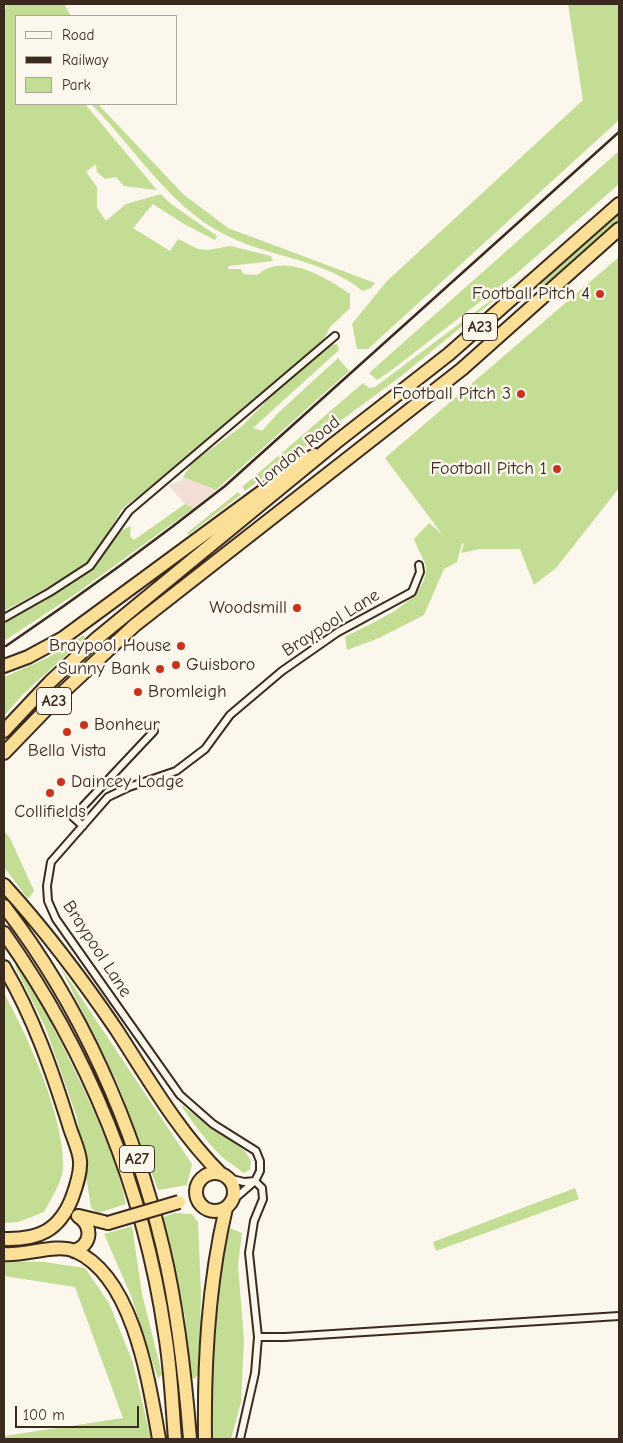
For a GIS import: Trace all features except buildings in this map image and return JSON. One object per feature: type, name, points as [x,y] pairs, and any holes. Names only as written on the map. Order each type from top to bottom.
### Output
[{"type":"highway","name":"London Road","points":[[4,731],[95,640],[335,443],[449,354],[619,204]]},
{"type":"highway","name":"London Road","points":[[4,753],[62,693],[135,625],[462,370],[619,229]]},
{"type":"highway","points":[[4,666],[28,657],[63,638],[300,462],[335,443]]},
{"type":"highway","points":[[4,885],[85,985],[176,1122],[224,1176],[233,1189],[209,1302],[205,1374],[205,1439]]},
{"type":"highway","name":"A27","points":[[4,906],[58,987],[84,1034],[105,1077],[138,1163],[163,1248],[173,1295],[185,1372],[190,1439]]},
{"type":"highway","name":"A27","points":[[4,933],[50,1002],[74,1047],[116,1143],[133,1192],[148,1243],[165,1333],[176,1439]]},
{"type":"highway","points":[[4,967],[49,1062],[80,1160],[75,1191],[54,1236],[68,1250],[98,1266],[109,1278],[127,1314],[149,1384],[159,1439]]},
{"type":"highway","points":[[6,1239],[48,1221],[60,1206],[73,1171],[74,1140]]},
{"type":"highway","points":[[179,1202],[196,1190],[204,1176],[209,1174],[224,1176]]},
{"type":"highway","points":[[196,1190],[200,1204]]},
{"type":"highway","points":[[4,1254],[68,1250],[86,1244],[95,1232],[108,1223],[179,1202],[200,1204],[210,1211],[229,1204]]},
{"type":"highway","points":[[6,1239],[22,1240],[35,1236],[59,1222],[78,1216],[108,1223]]},
{"type":"highway","points":[[78,1216],[88,1227],[89,1236],[86,1244]]},
{"type":"street","points":[[4,618],[50,592],[90,566],[129,511],[335,336]]},
{"type":"street","name":"Braypool Lane","points":[[255,1181],[261,1166],[256,1151],[213,1124],[180,1095],[56,919],[48,901],[47,886],[50,862],[108,796],[128,787],[176,771],[205,749],[230,715],[294,663],[338,632],[412,592],[420,572],[419,565]]},
{"type":"street","points":[[83,826],[73,817],[154,731]]},
{"type":"street","points":[[224,1176],[244,1182],[255,1181]]},
{"type":"street","points":[[229,1204],[255,1181]]},
{"type":"street","points":[[240,1439],[255,1373],[258,1337],[249,1253],[254,1222],[264,1199],[262,1188],[255,1181]]},
{"type":"street","points":[[258,1337],[619,1316]]},
{"type":"shaded area","points":[[183,477],[216,490],[194,508],[185,504],[168,485],[181,481]]},
{"type":"green space","points":[[7,4],[64,4],[70,15],[15,15],[15,105],[86,105],[157,190],[124,186],[116,177],[105,179],[97,172],[96,164],[86,172],[97,187],[97,208],[106,221],[126,204],[161,194],[171,204],[217,236],[215,240],[184,224],[153,204],[133,228],[170,251],[178,239],[198,249],[208,250],[230,246],[271,256],[273,261],[228,266],[228,269],[241,269],[243,274],[257,275],[268,268],[280,266],[292,266],[305,270],[330,281],[350,294],[350,308],[330,327],[322,343],[182,462],[122,509],[99,548],[87,564],[71,575],[4,611],[4,14]]},
{"type":"green space","points":[[568,4],[619,4],[619,120],[368,349],[357,349],[352,324],[386,282],[583,100]]},
{"type":"green space","points":[[92,105],[99,105],[183,194],[228,228],[375,283],[371,288],[363,291],[329,271],[238,241],[220,232],[183,206],[151,173]]},
{"type":"green space","points":[[619,151],[619,184],[516,274],[389,372],[377,380],[369,373]]},
{"type":"green space","points":[[619,214],[619,220],[539,291],[536,288]]},
{"type":"green space","points":[[619,257],[619,488],[556,568],[534,585],[520,549],[480,549],[461,553],[464,544],[462,543],[457,562],[444,569],[424,615],[379,638],[347,650],[345,637],[396,610],[418,591],[424,580],[426,567],[414,539],[429,523],[442,534],[385,458]]},
{"type":"green space","points":[[531,270],[400,377],[245,491],[242,487],[363,383],[369,388],[375,387]]},
{"type":"green space","points":[[337,344],[339,350],[253,428],[262,431],[277,414],[338,358],[349,371],[216,490],[183,477],[192,463],[242,426],[275,392],[329,345]]},
{"type":"green space","points":[[238,492],[241,495],[188,535],[187,533]]},
{"type":"green space","points":[[185,504],[194,508],[77,593],[4,641],[4,623],[41,603],[95,566],[122,530],[131,526],[130,536],[134,540]]},
{"type":"green space","points":[[84,635],[85,638],[23,694],[4,716],[4,677],[47,658]]},
{"type":"green space","points":[[4,831],[10,838],[34,891],[28,899],[4,867]]},
{"type":"green space","points":[[19,963],[50,1021],[93,1110],[112,1156],[126,1204],[98,1213],[91,1208],[77,1118],[46,1029],[15,966]]},
{"type":"green space","points":[[60,966],[192,1164],[187,1185],[158,1190],[119,1087]]},
{"type":"green space","points":[[4,993],[43,1077],[58,1124],[63,1166],[59,1184],[44,1212],[18,1222],[4,1223]]},
{"type":"green space","points":[[180,1104],[245,1151],[251,1161],[250,1170],[243,1173],[222,1157],[200,1132]]},
{"type":"green space","points":[[575,1188],[579,1199],[436,1251],[433,1242]]},
{"type":"green space","points":[[175,1213],[192,1214],[198,1222],[201,1293],[199,1375],[193,1379],[190,1370],[185,1316],[163,1217]]},
{"type":"green space","points":[[132,1226],[142,1294],[162,1374],[158,1379],[131,1296],[104,1234]]},
{"type":"green space","points":[[227,1227],[242,1233],[238,1265],[244,1340],[241,1402],[231,1439],[212,1439],[215,1333]]},
{"type":"green space","points":[[4,1261],[44,1262],[85,1268],[109,1303],[133,1363],[151,1439],[4,1439],[4,1436],[123,1418],[75,1287],[4,1276]]},
{"type":"railway","points":[[6,646],[117,568],[225,486],[619,132]]},
{"type":"place","name":"Football Pitch 4","points":[[600,294]]},
{"type":"place","name":"Football Pitch 3","points":[[521,394]]},
{"type":"place","name":"Football Pitch 1","points":[[557,469]]},
{"type":"place","name":"Woodsmill","points":[[297,608]]},
{"type":"place","name":"Braypool House","points":[[181,646]]},
{"type":"place","name":"Guisboro","points":[[176,665]]},
{"type":"place","name":"Sunny Bank","points":[[160,669]]},
{"type":"place","name":"Bromleigh","points":[[138,692]]},
{"type":"place","name":"Bonheur","points":[[84,725]]},
{"type":"place","name":"Bella Vista","points":[[67,732]]},
{"type":"place","name":"Daincey Lodge","points":[[61,782]]},
{"type":"place","name":"Collifields","points":[[50,793]]}]
